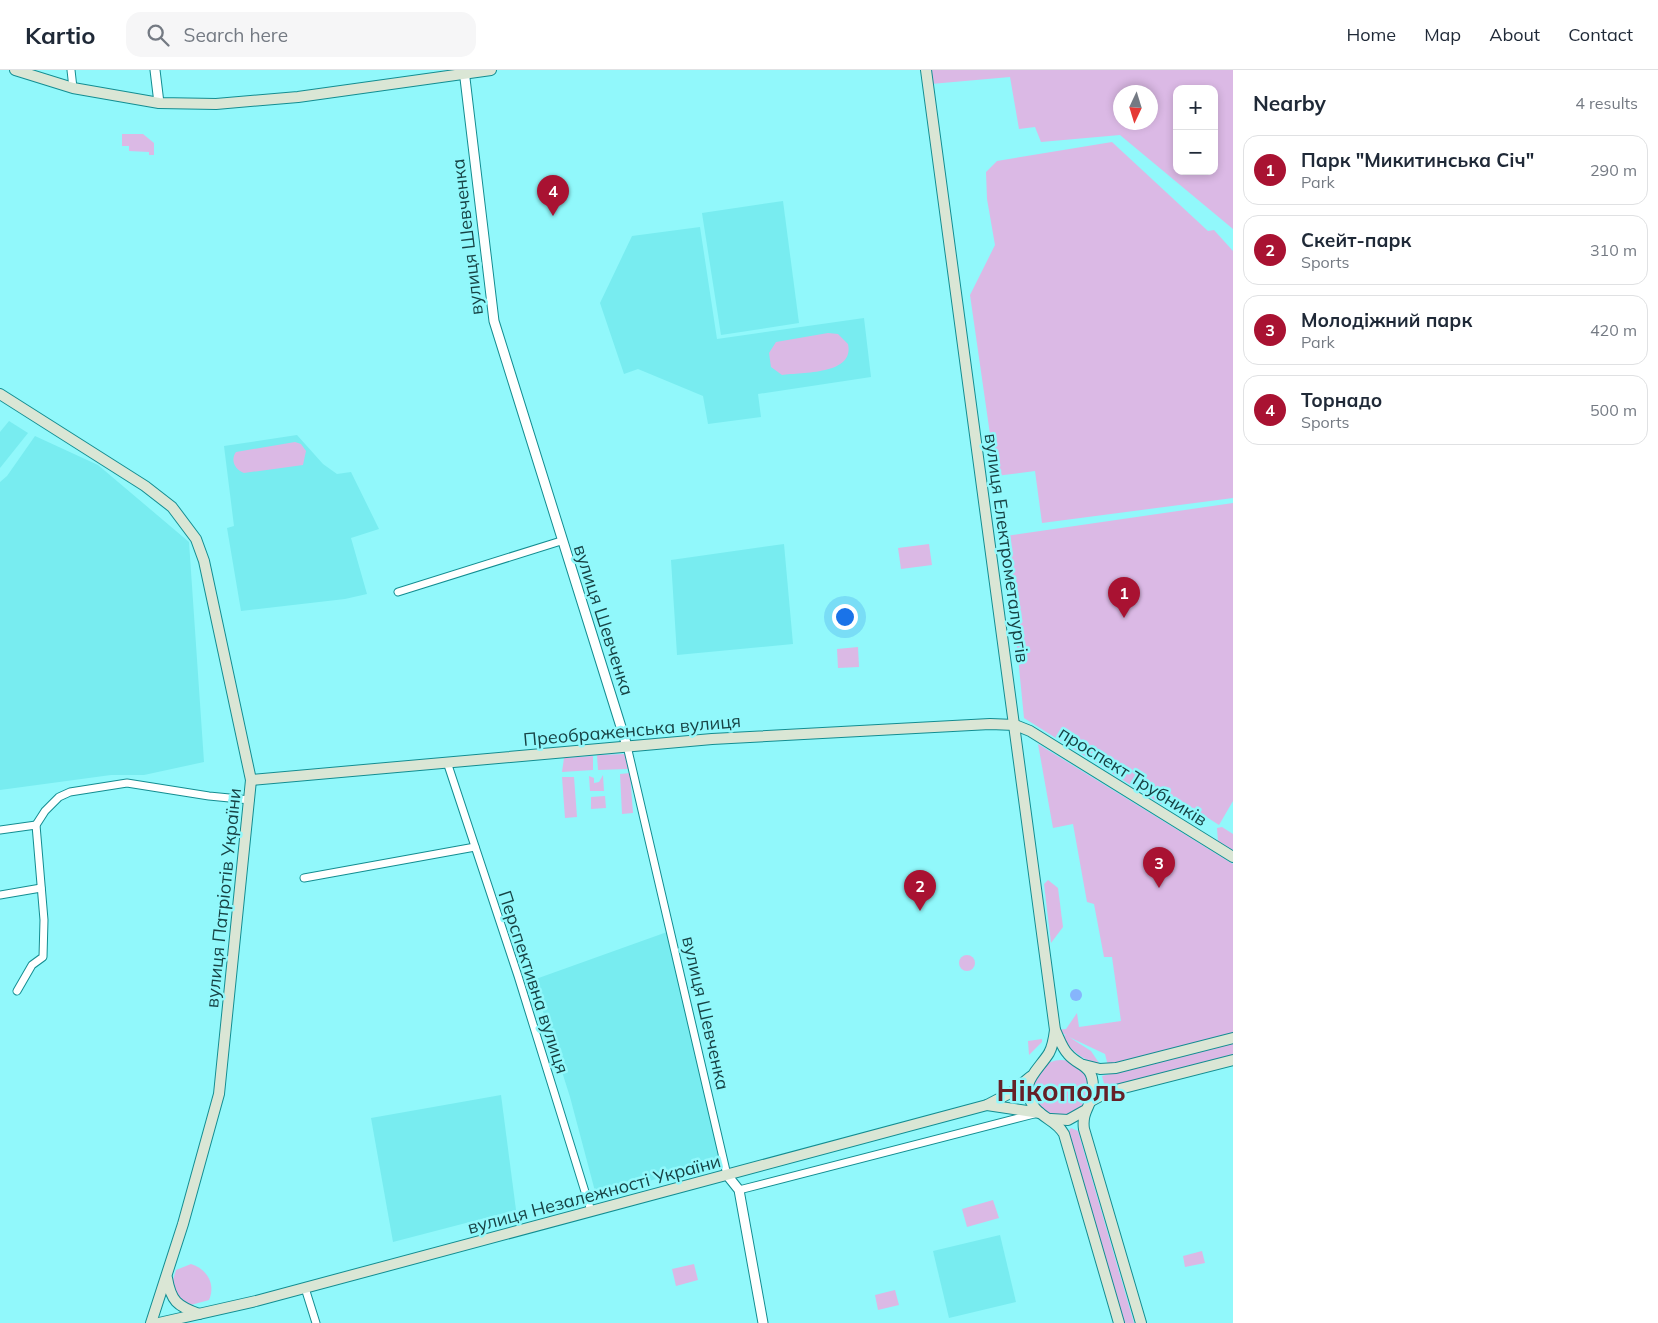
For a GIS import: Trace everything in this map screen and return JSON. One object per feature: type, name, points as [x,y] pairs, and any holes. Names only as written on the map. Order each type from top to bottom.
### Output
[{"type":"main road","points":[[15,70],[73,88],[159,103],[216,104],[298,98],[464,72],[491,70]]},
{"type":"main road","name":"вулиця Електрометалургів","points":[[926,70],[1056,1030],[1070,1057]]},
{"type":"main road","name":"вулиця Патріотів України","points":[[0,394],[145,486],[172,507],[196,539],[204,561],[252,780],[219,1094],[167,1275],[151,1323]]},
{"type":"main road","name":"Преображенська вулиця","points":[[252,780],[712,739],[990,724],[1015,725]]},
{"type":"main road","name":"проспект Трубників","points":[[1015,725],[1040,737],[1233,857]]},
{"type":"main road","name":"вулиця Електрометалургів","points":[[987,1106],[1012,1092],[1030,1077],[1050,1051],[1056,1030]]},
{"type":"main road","points":[[1043,1061],[1055,1056],[1070,1057],[1084,1065],[1100,1069],[1116,1068],[1233,1038]]},
{"type":"main road","points":[[1050,1119],[1068,1120],[1084,1111],[1091,1101],[1108,1092],[1233,1060]]},
{"type":"main road","points":[[1084,1065],[1093,1082],[1091,1101]]},
{"type":"main road","points":[[1030,1077],[1029,1096],[1037,1113]]},
{"type":"main road","points":[[987,1106],[1037,1113],[1050,1119],[1062,1130],[1066,1138],[1117,1322]]},
{"type":"main road","name":"вулиця Незалежності України","points":[[159,1323],[204,1314],[305,1288],[987,1106]]},
{"type":"main road","points":[[1084,1111],[1085,1136],[1141,1323]]},
{"type":"main road","points":[[167,1275],[170,1294],[175,1302],[186,1310],[204,1314]]},
{"type":"main road","name":"вулиця Незалежності України","points":[[188,1323],[204,1314]]},
{"type":"street","points":[[71,70],[73,88]]},
{"type":"street","points":[[154,70],[159,103]]},
{"type":"street","name":"вулиця Шевченка","points":[[464,72],[494,322],[561,541],[627,746],[727,1175],[739,1190],[763,1323]]},
{"type":"street","points":[[398,592],[561,541]]},
{"type":"street","name":"Перспективна вулиця","points":[[448,762],[591,1211]]},
{"type":"street","points":[[17,991],[32,965],[43,957],[44,920],[36,825],[45,811],[59,797],[70,792],[127,783],[209,796],[250,800]]},
{"type":"street","points":[[0,830],[36,825]]},
{"type":"street","points":[[304,878],[475,847]]},
{"type":"street","points":[[0,895],[41,888]]},
{"type":"street","points":[[739,1190],[1037,1113]]},
{"type":"street","points":[[305,1288],[316,1323]]},
{"type":"shaded area","points":[[929,70],[1233,70],[1233,229],[1120,135],[1041,142],[1035,127],[1019,129],[1010,77],[931,84]]},
{"type":"shaded area","points":[[122,134],[143,134],[154,143],[154,155],[149,155],[149,152],[129,151],[129,146],[122,146]]},
{"type":"shaded area","points":[[1112,142],[1208,231],[1214,230],[1233,251],[1233,498],[1042,523],[1035,471],[996,476],[970,295],[995,245],[987,199],[986,172],[997,161]]},
{"type":"shaded area","points":[[783,201],[799,323],[721,335],[702,213]]},
{"type":"shaded area","points":[[700,227],[717,339],[864,318],[871,377],[758,394],[761,417],[708,424],[703,396],[638,369],[624,374],[600,303],[632,236]]},
{"type":"shaded area","points":[[828,333],[838,334],[848,344],[848,354],[843,362],[835,367],[814,372],[782,375],[771,367],[769,353],[776,342]]},
{"type":"shaded area","points":[[9,421],[28,433],[0,468],[0,432]]},
{"type":"shaded area","points":[[297,435],[323,464],[337,474],[351,472],[379,529],[351,538],[367,594],[345,599],[241,611],[227,528],[234,526],[224,446]]},
{"type":"shaded area","points":[[35,436],[98,465],[189,542],[204,762],[144,775],[111,775],[0,790],[0,482],[7,476]]},
{"type":"shaded area","points":[[295,442],[301,444],[306,451],[303,465],[244,473],[238,470],[234,464],[233,458],[236,452]]},
{"type":"shaded area","points":[[1233,503],[1233,801],[1219,825],[1180,800],[1161,804],[1024,718],[1006,536]]},
{"type":"shaded area","points":[[784,544],[793,644],[677,655],[671,560]]},
{"type":"shaded area","points":[[929,544],[932,565],[901,569],[898,548]]},
{"type":"shaded area","points":[[858,647],[859,667],[838,668],[837,649]]},
{"type":"shaded area","points":[[1038,744],[1233,864],[1233,1033],[1108,1066],[1105,1054],[1069,1037],[1091,1051],[1101,1066],[1090,1062],[1073,1051],[1065,1041],[1063,1036],[1066,1035],[1055,1030],[1066,1029],[1077,1013],[1079,1027],[1121,1021],[1112,957],[1104,957],[1094,904],[1087,902],[1073,824],[1053,828]]},
{"type":"shaded area","points":[[626,754],[628,769],[598,770],[597,755]]},
{"type":"shaded area","points":[[593,756],[593,770],[562,772],[564,758]]},
{"type":"shaded area","points":[[630,773],[633,813],[622,814],[620,774]]},
{"type":"shaded area","points":[[603,775],[604,791],[590,791],[589,776],[594,778],[594,783],[599,782]]},
{"type":"shaded area","points":[[562,777],[574,777],[577,817],[565,818]]},
{"type":"shaded area","points":[[605,796],[606,808],[591,809],[591,797]]},
{"type":"shaded area","points":[[1222,827],[1233,834],[1233,850],[1218,841],[1217,828]]},
{"type":"shaded area","points":[[1048,880],[1058,888],[1063,927],[1051,943],[1044,884]]},
{"type":"shaded area","points":[[667,932],[721,1162],[596,1195],[570,1097],[533,980]]},
{"type":"shaded area","points":[[967,955],[973,957],[975,963],[973,969],[967,971],[961,969],[959,963],[961,957]]},
{"type":"shaded area","points":[[1076,989],[1082,995],[1076,1001],[1070,995]]},
{"type":"shaded area","points":[[1042,1039],[1042,1042],[1029,1055],[1028,1041]]},
{"type":"shaded area","points":[[1233,1043],[1233,1057],[1106,1091],[1102,1076]]},
{"type":"shaded area","points":[[1061,1060],[1072,1062],[1081,1068],[1087,1077],[1089,1088],[1087,1099],[1081,1108],[1072,1114],[1061,1116],[1050,1114],[1041,1108],[1035,1099],[1033,1088],[1035,1077],[1041,1068],[1050,1062]]},
{"type":"shaded area","points":[[501,1095],[516,1210],[393,1242],[371,1118]]},
{"type":"shaded area","points":[[1071,1128],[1078,1131],[1134,1323],[1122,1323],[1068,1132]]},
{"type":"shaded area","points":[[993,1200],[999,1218],[967,1227],[962,1209]]},
{"type":"shaded area","points":[[1000,1235],[1016,1302],[949,1318],[933,1251]]},
{"type":"shaded area","points":[[1202,1251],[1205,1263],[1185,1267],[1183,1256]]},
{"type":"shaded area","points":[[191,1264],[206,1273],[211,1283],[211,1294],[209,1300],[191,1305],[178,1297],[172,1283],[176,1270]]},
{"type":"shaded area","points":[[694,1264],[698,1280],[676,1286],[672,1269]]},
{"type":"shaded area","points":[[895,1290],[899,1305],[878,1310],[875,1295]]},
{"type":"place","name":"Торнадо","points":[[553,216]]},
{"type":"place","name":"Парк \"Микитинська Січ\"","points":[[1124,618]]},
{"type":"place","name":"Молодіжний парк","points":[[1159,888]]},
{"type":"place","name":"Скейт-парк","points":[[920,911]]},
{"type":"district","name":"Нікополь","points":[[1061,1090]]}]
